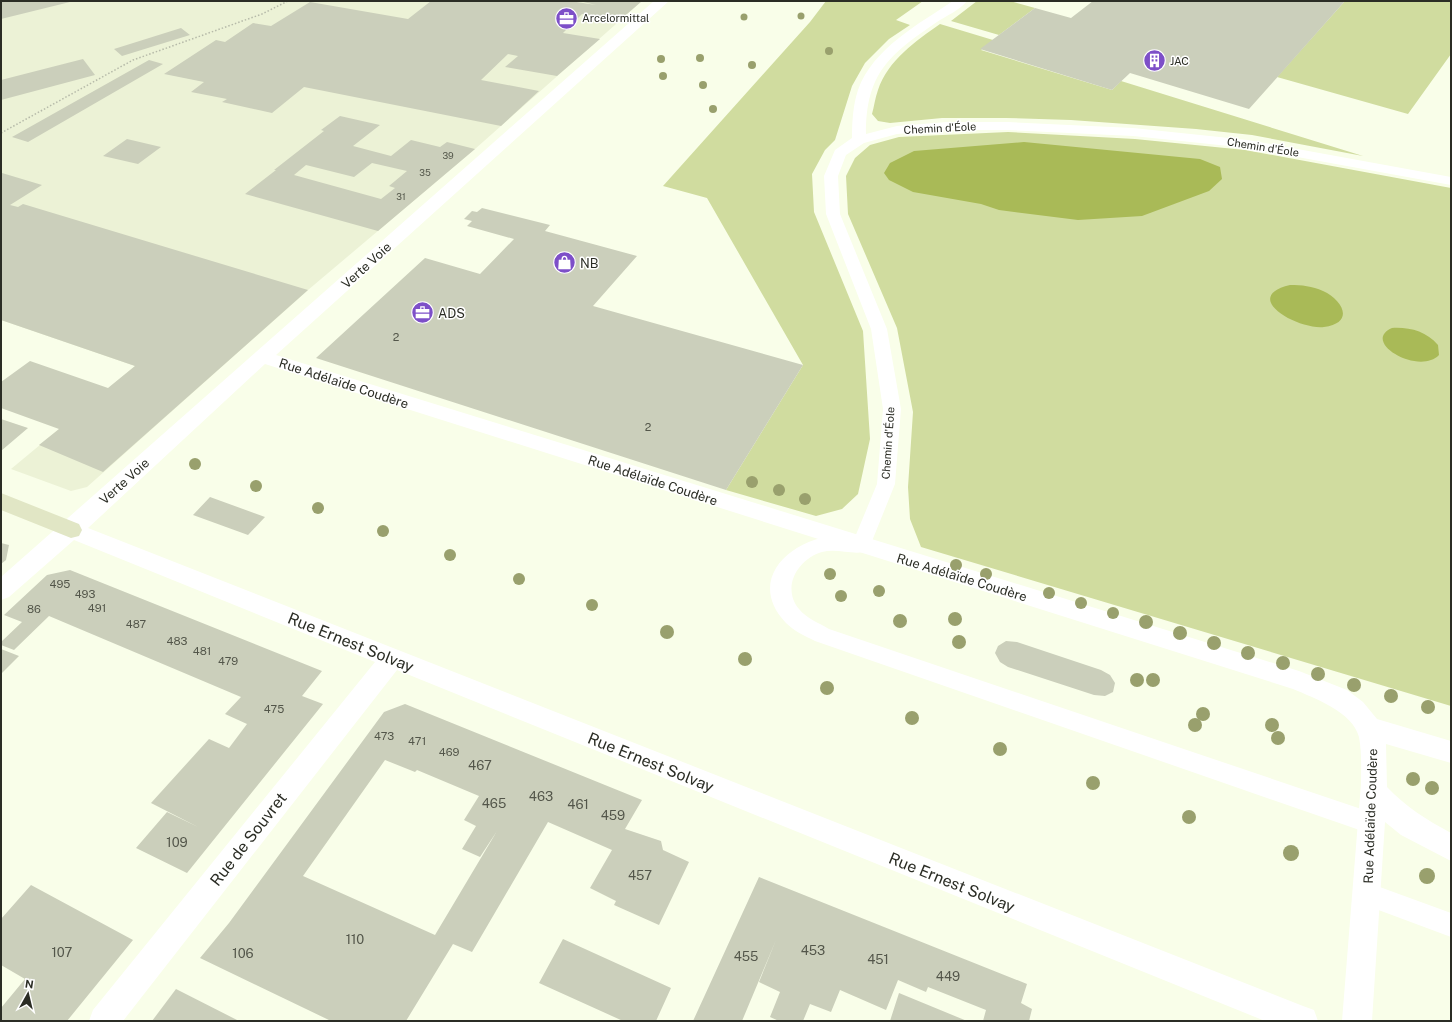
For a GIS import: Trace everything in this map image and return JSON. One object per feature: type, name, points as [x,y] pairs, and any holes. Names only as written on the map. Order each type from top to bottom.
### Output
[{"type":"street","name":"Verte Voie","points":[[1,592],[214,399],[662,1]]},
{"type":"street","name":"Rue Adélaïde Coudère","points":[[263,357],[861,546],[1299,681],[1337,696],[1352,707],[1370,728],[1374,748],[1371,823],[1357,1021]]},
{"type":"street","name":"Rue Ernest Solvay","points":[[1,501],[1303,1021]]},
{"type":"street","name":"Rue de Souvret","points":[[104,1021],[392,658]]},
{"type":"street","points":[[1370,728],[1451,752]]},
{"type":"street","points":[[1373,790],[1391,810],[1411,826],[1451,848]]},
{"type":"lane","points":[[859,140],[860,114],[865,88],[879,66],[902,41],[961,1]]},
{"type":"lane","name":"Chemin d'Éole","points":[[861,546],[886,484],[892,409],[879,329],[833,214],[831,176],[840,153],[859,140],[897,130],[947,126],[1016,126],[1133,132],[1193,137],[1248,144],[1451,181]]},
{"type":"lane","points":[[861,546],[842,542],[824,544],[807,549],[793,558],[784,571],[780,585],[782,600],[791,614],[804,626],[822,635],[1371,823]]},
{"type":"lane","points":[[1366,894],[1451,925]]},
{"type":"path","points":[[1,133],[133,60],[262,14],[288,1]]},
{"type":"shaded area","points":[[1,1],[642,1],[475,149],[308,290],[87,487],[71,491],[11,469],[135,366],[1,320]]},
{"type":"shaded area","points":[[826,1],[923,1],[896,20],[910,25],[889,39],[865,63],[852,86],[835,140],[825,150],[812,174],[814,212],[863,331],[870,439],[858,494],[842,509],[816,516],[726,490],[803,365],[707,198],[663,186],[810,22]]},
{"type":"shaded area","points":[[977,1],[1010,1],[1035,8],[999,35],[951,21]]},
{"type":"shaded area","points":[[1345,1],[1451,1],[1451,54],[1408,114],[1277,77]]},
{"type":"shaded area","points":[[940,24],[993,40],[981,50],[1112,90],[1121,81],[1363,156],[1252,135],[1196,129],[1071,120],[1006,118],[942,118],[890,123],[878,121],[872,114],[878,90],[889,69],[912,44]]},
{"type":"shaded area","points":[[1008,132],[1135,139],[1245,150],[1451,188],[1451,706],[921,547],[910,519],[908,487],[913,412],[897,328],[848,214],[846,176],[855,158],[870,145],[899,137]]},
{"type":"shaded area","points":[[1024,142],[1200,159],[1220,167],[1222,179],[1209,191],[1142,216],[1078,220],[999,210],[981,204],[913,192],[889,180],[884,173],[890,163],[914,151]]},
{"type":"shaded area","points":[[1290,285],[1311,287],[1330,295],[1336,300],[1343,311],[1343,316],[1340,321],[1334,325],[1313,327],[1288,318],[1278,312],[1272,304],[1270,297],[1276,290]]},
{"type":"shaded area","points":[[1392,328],[1405,328],[1423,333],[1438,345],[1439,355],[1430,360],[1419,362],[1396,355],[1383,341],[1384,334]]},
{"type":"building","points":[[1,1],[70,1],[70,2],[1,19]]},
{"type":"building","points":[[431,1],[570,1],[596,5],[579,1],[642,1],[620,20],[582,14],[563,33],[600,39],[557,76],[505,67],[518,56],[508,54],[481,80],[539,91],[501,126],[304,87],[272,113],[222,102],[227,99],[191,92],[204,82],[164,74],[216,40],[225,42],[253,23],[271,26],[310,2],[408,19]]},
{"type":"building","name":"JAC","points":[[1093,1],[1345,1],[1249,109],[1130,73],[1112,90],[980,49],[1035,8],[1071,18]]},
{"type":"building","points":[[181,28],[190,35],[122,56],[114,49]]},
{"type":"building","points":[[83,59],[95,75],[1,100],[1,80]]},
{"type":"building","points":[[149,60],[163,64],[28,142],[12,137]]},
{"type":"building","points":[[340,116],[380,125],[353,146],[391,156],[411,140],[440,147],[447,142],[475,149],[378,231],[245,194],[324,131],[321,130]],"holes":[[[372,163],[407,171],[389,186],[395,188],[381,199],[294,175],[306,165],[354,177]]]},
{"type":"building","points":[[127,139],[161,147],[138,164],[103,156]]},
{"type":"building","points":[[2,173],[42,185],[10,205],[18,207],[23,204],[308,290],[103,472],[39,445],[59,429],[1,408],[1,382],[30,361],[108,388],[135,366],[1,320]]},
{"type":"building","points":[[482,208],[550,225],[545,231],[637,256],[593,306],[803,365],[726,490],[316,358],[425,258],[480,274],[514,239],[467,226],[472,221],[464,219],[472,211],[477,212]]},
{"type":"building","points":[[1,419],[28,428],[1,451]]},
{"type":"building","points":[[210,497],[265,517],[248,535],[193,515]]},
{"type":"building","points":[[1,543],[9,545],[6,560],[1,564]]},
{"type":"building","points":[[70,570],[322,671],[302,696],[323,704],[187,873],[136,848],[167,812],[198,827],[151,803],[209,739],[229,748],[247,724],[225,714],[241,697],[49,616],[14,650],[1,645],[1,642],[22,622],[4,615],[47,575]]},
{"type":"building","points":[[1006,641],[1017,642],[1101,670],[1110,675],[1115,683],[1113,692],[1105,696],[1094,695],[1008,667],[1000,662],[995,653],[998,646]]},
{"type":"building","points":[[1,649],[19,656],[1,674]]},
{"type":"building","points":[[405,704],[642,800],[625,829],[661,841],[663,850],[689,862],[659,925],[614,905],[616,901],[590,888],[612,850],[548,822],[472,952],[453,944],[406,1021],[331,1021],[200,958],[229,923],[384,712]],"holes":[[[385,760],[415,772],[417,770],[479,796],[464,820],[476,826],[462,849],[480,857],[497,831],[435,935],[303,876]]]},
{"type":"building","points":[[759,877],[1027,984],[1021,1003],[1032,1009],[1029,1021],[983,1021],[986,1010],[928,987],[926,992],[898,980],[886,1010],[840,990],[831,1012],[810,1004],[803,1021],[779,1021],[770,1017],[780,992],[759,982],[776,940],[742,1021],[693,1021]]},
{"type":"building","points":[[31,885],[133,940],[67,1021],[1,1021],[1,1008],[25,979],[1,965],[1,919]]},
{"type":"building","points":[[563,939],[671,988],[656,1021],[623,1021],[539,983]]},
{"type":"building","points":[[176,989],[239,1021],[152,1021]]},
{"type":"building","points":[[899,993],[967,1021],[890,1021]]},
{"type":"place","name":"Arcelormittal","points":[[566,18]]},
{"type":"place","name":"JAC","points":[[1155,61]]},
{"type":"place","name":"NB","points":[[564,263]]},
{"type":"place","name":"ADS","points":[[422,313]]}]
